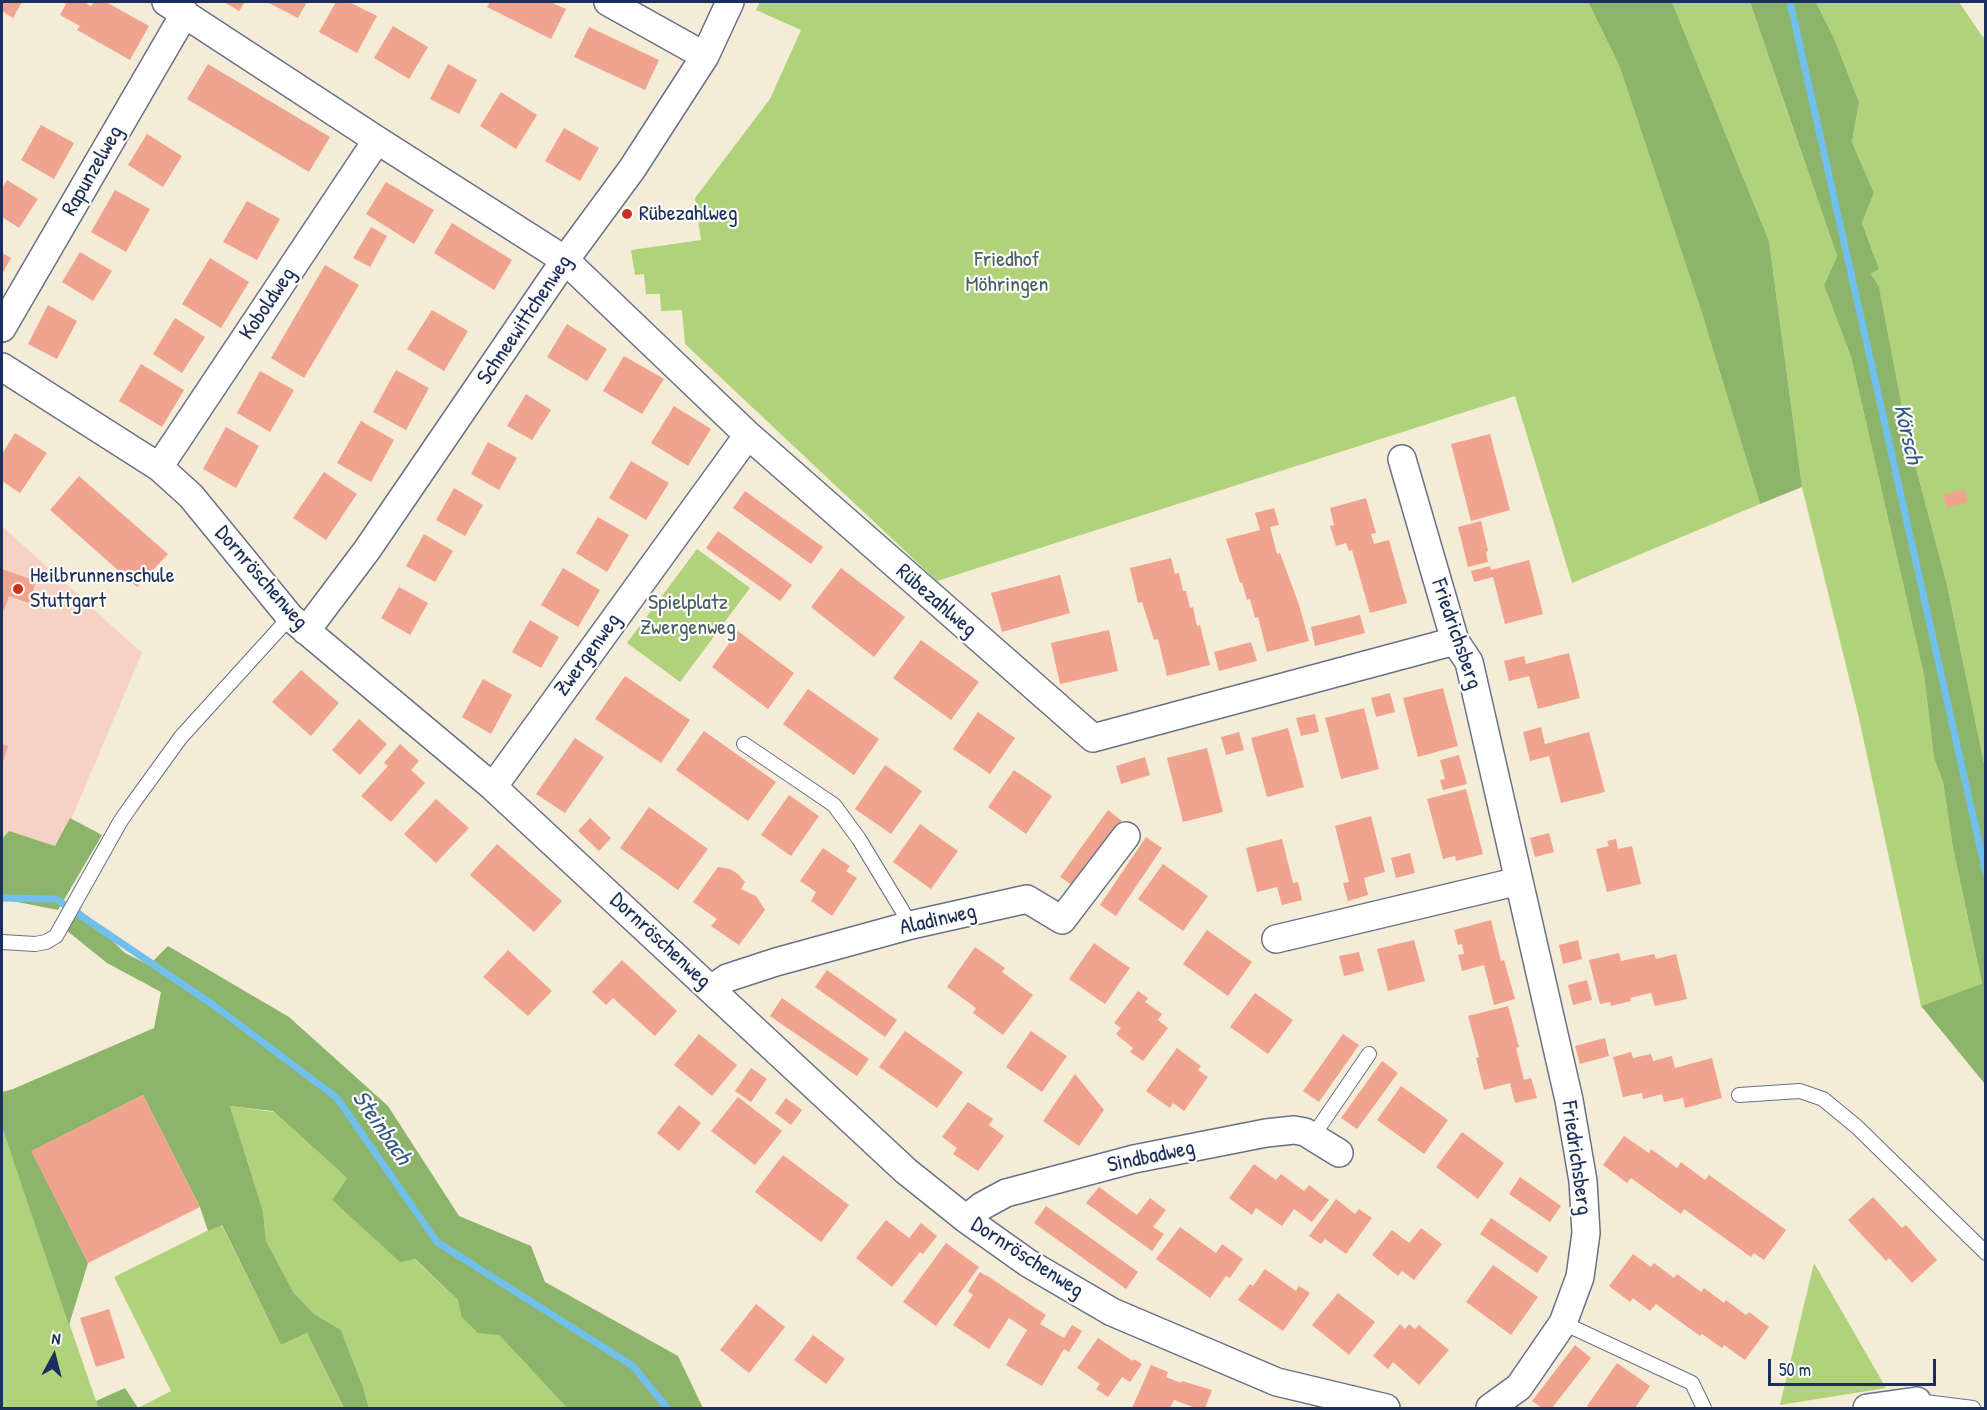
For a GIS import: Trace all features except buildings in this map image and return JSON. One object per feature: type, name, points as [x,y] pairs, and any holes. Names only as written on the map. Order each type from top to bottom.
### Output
[{"type":"street","points":[[608,2],[705,56]]},
{"type":"street","name":"Schneewittchenweg","points":[[298,624],[367,550],[566,260],[632,169],[705,56],[730,2]]},
{"type":"street","name":"Rübezahlweg","points":[[176,7],[377,140],[566,260],[748,435],[1093,738],[1455,641]]},
{"type":"street","name":"Rapunzelweg","points":[[2,328],[176,7]]},
{"type":"street","name":"Koboldweg","points":[[159,467],[377,140]]},
{"type":"street","name":"Dornröschenweg","points":[[2,368],[159,467],[191,496],[298,624],[493,787],[906,1171],[966,1219],[1028,1263],[1112,1312],[1277,1382],[1386,1408]]},
{"type":"street","name":"Zwergenweg","points":[[493,787],[748,435]]},
{"type":"street","name":"Friedrichsberg","points":[[1402,459],[1455,641],[1469,662],[1569,1100],[1583,1181],[1586,1233],[1580,1277],[1563,1323],[1519,1387],[1490,1408]]},
{"type":"street","name":"Aladinweg","points":[[711,989],[727,978],[911,925],[1027,900],[1062,920],[1126,836]]},
{"type":"street","points":[[1276,939],[1519,880]]},
{"type":"street","name":"Sindbadweg","points":[[966,1219],[982,1206],[1006,1194],[1134,1159],[1294,1130],[1313,1136],[1340,1153]]},
{"type":"street","points":[[1867,1408],[1917,1401]]},
{"type":"lane","points":[[2,942],[35,944],[46,942],[56,936],[120,822],[182,737],[298,624]]},
{"type":"lane","points":[[744,744],[834,806],[859,839],[911,925]]},
{"type":"lane","points":[[1313,1136],[1369,1054]]},
{"type":"lane","points":[[1739,1095],[1800,1091],[1823,1099],[1857,1126],[1986,1253]]},
{"type":"lane","points":[[1563,1323],[1692,1383],[1704,1408]]},
{"type":"lane","points":[[1917,1401],[1973,1408]]},
{"type":"shaded area","points":[[2,526],[142,653],[73,815],[55,846],[9,831],[2,839]]},
{"type":"green space","name":"Friedhof Möhringen","points":[[760,2],[1588,2],[1619,65],[1700,307],[1760,504],[1572,583],[1515,396],[937,581],[685,344],[682,310],[661,311],[660,294],[646,294],[644,274],[635,275],[631,250],[701,240],[695,198],[770,99],[801,30],[756,10]]},
{"type":"green space","points":[[1588,2],[1672,2],[1769,241],[1802,487],[1760,504],[1700,307],[1619,65]]},
{"type":"green space","points":[[1672,2],[1750,2],[1837,256],[1824,285],[1851,357],[1924,675],[1934,758],[1943,782],[1953,848],[1982,985],[1921,1006],[1858,714],[1802,487],[1769,241]]},
{"type":"green space","points":[[1750,2],[1816,2],[1834,38],[1859,102],[1852,142],[1874,193],[1862,223],[1879,269],[1871,274],[1879,287],[1908,438],[1947,585],[1985,768],[1985,1084],[1921,1006],[1982,984],[1953,848],[1943,782],[1934,758],[1924,675],[1851,357],[1824,285],[1837,256]]},
{"type":"green space","points":[[1816,2],[1959,2],[1985,38],[1985,768],[1947,585],[1908,438],[1879,288],[1871,274],[1879,269],[1862,223],[1874,193],[1852,142],[1859,102],[1834,38]]},
{"type":"green space","name":"Spielplatz Zwergenweg","points":[[697,549],[750,588],[680,682],[627,643]]},
{"type":"green space","points":[[70,818],[102,835],[58,910],[2,899],[2,839],[9,831],[55,846]]},
{"type":"green space","points":[[76,906],[125,953],[149,965],[168,946],[289,1017],[388,1106],[459,1216],[531,1246],[545,1282],[678,1356],[703,1408],[567,1408],[499,1335],[478,1333],[461,1316],[458,1300],[415,1259],[400,1262],[332,1200],[347,1178],[273,1111],[230,1106],[263,1211],[266,1241],[294,1293],[314,1314],[341,1330],[369,1408],[344,1408],[307,1333],[281,1345],[222,1225],[208,1231],[200,1207],[143,1095],[32,1151],[88,1263],[69,1325],[2,1127],[2,1092],[154,1028],[161,992],[107,963],[66,930]]},
{"type":"green space","points":[[230,1106],[274,1112],[347,1178],[332,1200],[400,1261],[414,1259],[458,1300],[461,1316],[499,1335],[567,1408],[369,1408],[341,1330],[314,1314],[294,1293],[266,1241],[263,1211]]},
{"type":"green space","points":[[2,1127],[96,1401],[98,1408],[2,1408]]},
{"type":"green space","points":[[221,1224],[281,1345],[307,1333],[344,1408],[138,1408],[171,1391],[114,1277]]},
{"type":"green space","points":[[1814,1263],[1886,1388],[1780,1405]]},
{"type":"green space","points":[[125,1388],[138,1408],[98,1408],[96,1401]]},
{"type":"waterway","name":"Körsch","points":[[1790,2],[1986,874]]},
{"type":"waterway","name":"Steinbach","points":[[2,898],[56,899],[212,1004],[337,1098],[437,1242],[633,1366],[667,1408]]},
{"type":"place","name":"Rübezahlweg","points":[[627,214]]},
{"type":"place","name":"Heilbrunnenschule Stuttgart","points":[[18,589]]}]
